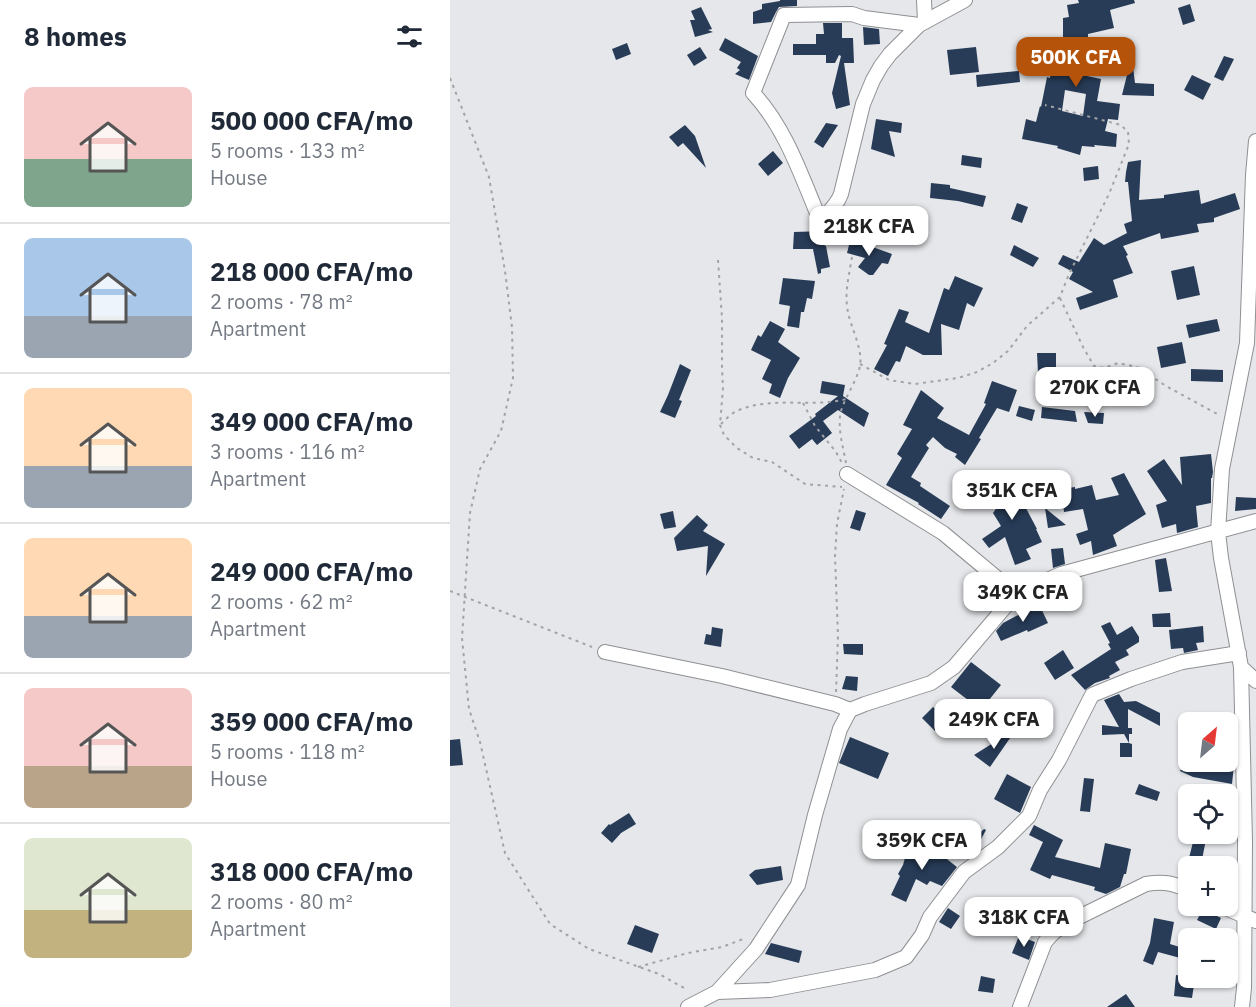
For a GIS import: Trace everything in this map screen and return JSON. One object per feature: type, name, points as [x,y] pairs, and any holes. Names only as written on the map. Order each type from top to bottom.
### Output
[{"type":"street","points":[[922,23],[924,0]]},
{"type":"street","points":[[922,23],[864,18],[853,7],[784,15],[753,93],[763,104],[792,152],[821,216],[828,214],[842,194],[863,104],[873,80],[890,54],[922,23],[965,0]]},
{"type":"street","points":[[1242,1007],[1250,918],[1245,842],[1241,667],[1218,532],[1222,469],[1252,326],[1253,175],[1256,141]]},
{"type":"street","points":[[846,480],[943,533],[1016,594]]},
{"type":"street","points":[[692,1005],[717,992],[756,949],[798,885],[840,729],[850,710],[931,683],[954,667],[1016,594],[1061,574],[1256,521]]},
{"type":"street","points":[[605,652],[722,676],[835,704],[850,710]]},
{"type":"street","points":[[717,992],[770,990],[876,970],[906,957],[922,935],[930,917],[964,872],[998,848],[1029,816],[1040,790],[1059,760],[1092,695],[1182,662],[1239,653]]},
{"type":"street","points":[[1241,667],[1256,681]]},
{"type":"street","points":[[1020,1007],[1045,942],[1054,932],[1146,885],[1160,882],[1178,886]]},
{"type":"path","points":[[450,78],[489,177],[512,327],[513,378],[501,431],[480,469],[470,513],[462,638],[469,709],[480,742],[505,852],[550,924],[588,949],[659,975],[684,988],[692,1005]]},
{"type":"path","points":[[860,364],[889,380],[915,384],[958,378],[977,372],[1008,351],[1027,326],[1060,297],[1109,194],[1129,144],[1128,132],[1121,125],[1045,105]]},
{"type":"path","points":[[718,260],[723,388],[720,424],[724,435],[737,448],[753,458],[772,462],[805,484],[846,480],[836,452],[815,426],[803,403]]},
{"type":"path","points":[[1060,297],[1094,366],[1104,368],[1118,363],[1137,367],[1166,386],[1232,422]]},
{"type":"path","points":[[720,424],[738,410],[758,405],[847,399]]},
{"type":"path","points":[[450,591],[605,652]]},
{"type":"path","points":[[638,967],[688,953],[722,947],[768,931]]},
{"type":"building","points":[[780,0],[797,0],[797,6],[779,7],[771,22],[753,24],[753,12],[762,9],[762,4]]},
{"type":"building","points":[[1078,0],[1134,0],[1135,3],[1110,10],[1114,28],[1088,34],[1088,39],[1073,41],[1073,73],[1101,79],[1097,101],[1120,104],[1118,120],[1108,119],[1105,131],[1117,134],[1116,147],[1082,146],[1080,155],[1057,148],[1058,146],[1022,139],[1026,119],[1036,122],[1047,77],[1050,78],[1051,64],[1063,65],[1063,18],[1069,17],[1067,5],[1079,3]],"holes":[[[1065,90],[1086,94],[1083,116],[1062,111]]]},
{"type":"building","points":[[1190,4],[1195,21],[1183,25],[1178,8]]},
{"type":"building","points":[[701,7],[712,29],[708,30],[713,32],[695,37],[690,20],[695,20],[691,11]]},
{"type":"building","points":[[823,23],[842,23],[842,38],[853,38],[854,63],[844,63],[850,105],[836,109],[832,93],[841,56],[839,55],[835,63],[826,63],[826,55],[793,55],[793,44],[816,44],[816,34],[824,34]]},
{"type":"building","points":[[863,27],[879,29],[880,44],[864,45]]},
{"type":"building","points":[[725,38],[758,56],[749,80],[735,74],[740,70],[737,68],[741,62],[719,50]]},
{"type":"building","points":[[627,43],[631,54],[616,60],[612,49]]},
{"type":"building","points":[[700,47],[707,58],[694,66],[687,55]]},
{"type":"building","points":[[976,47],[979,72],[950,75],[947,50]]},
{"type":"building","points":[[1224,56],[1234,59],[1223,81],[1214,77]]},
{"type":"building","points":[[1131,59],[1135,83],[1154,84],[1154,96],[1122,95]]},
{"type":"building","points":[[1019,71],[1020,82],[977,87],[976,75]]},
{"type":"building","points":[[1192,75],[1211,84],[1203,100],[1184,90]]},
{"type":"building","points":[[876,119],[902,123],[901,133],[889,131],[895,157],[871,149]]},
{"type":"building","points":[[826,123],[838,125],[823,148],[814,142]]},
{"type":"building","points":[[685,125],[695,136],[706,168],[683,143],[678,147],[669,137]]},
{"type":"building","points":[[773,151],[783,163],[768,176],[758,164]]},
{"type":"building","points":[[962,155],[982,158],[981,168],[961,165]]},
{"type":"building","points":[[1141,160],[1139,200],[1164,198],[1164,195],[1199,190],[1201,204],[1235,193],[1240,209],[1214,218],[1214,222],[1197,224],[1199,232],[1161,239],[1160,233],[1123,246],[1133,273],[1113,280],[1118,297],[1080,310],[1076,298],[1093,292],[1069,279],[1073,272],[1058,264],[1063,255],[1079,262],[1094,238],[1104,245],[1127,233],[1124,224],[1132,221],[1128,182],[1125,182],[1126,172],[1128,162]]},
{"type":"building","points":[[1098,166],[1099,179],[1084,181],[1083,168]]},
{"type":"building","points":[[931,183],[950,185],[950,188],[986,196],[983,207],[930,198]]},
{"type":"building","points":[[1017,203],[1028,207],[1022,223],[1011,219]]},
{"type":"building","points":[[825,231],[824,245],[830,267],[821,269],[821,273],[818,274],[813,249],[793,249],[794,232]]},
{"type":"building","points":[[850,241],[892,254],[888,264],[882,263],[873,275],[869,275],[858,267],[865,258],[847,253]]},
{"type":"building","points":[[1014,245],[1039,258],[1033,267],[1010,255]]},
{"type":"building","points":[[1194,266],[1200,295],[1177,300],[1171,271]]},
{"type":"building","points":[[955,276],[983,288],[974,307],[967,303],[959,330],[941,324],[942,355],[923,355],[906,346],[900,362],[896,361],[888,376],[874,369],[887,345],[884,344],[899,309],[909,312],[905,322],[929,333],[944,288],[949,290]]},
{"type":"building","points":[[783,278],[815,281],[812,299],[807,298],[804,312],[801,312],[799,328],[787,326],[790,306],[779,304]]},
{"type":"building","points":[[1217,319],[1220,331],[1189,338],[1186,325]]},
{"type":"building","points":[[770,321],[785,329],[778,342],[800,358],[780,398],[769,393],[772,384],[762,379],[771,360],[751,350],[758,335],[761,337]]},
{"type":"building","points":[[1182,342],[1186,363],[1161,368],[1157,347]]},
{"type":"building","points":[[1037,353],[1056,353],[1056,372],[1038,373]]},
{"type":"building","points":[[680,364],[691,370],[679,400],[682,401],[675,418],[660,412]]},
{"type":"building","points":[[1191,369],[1223,370],[1223,382],[1191,381]]},
{"type":"building","points":[[822,381],[845,385],[843,396],[869,413],[864,427],[838,410],[823,421],[832,433],[817,445],[812,439],[799,449],[789,436],[838,396],[820,393]]},
{"type":"building","points":[[992,381],[1017,390],[1009,412],[997,408],[965,465],[955,457],[957,454],[945,448],[933,437],[926,445],[929,448],[911,477],[921,483],[920,486],[950,506],[941,519],[919,503],[886,485],[902,458],[897,454],[912,429],[903,425],[921,390],[944,408],[937,418],[969,435],[986,404],[984,403]]},
{"type":"building","points":[[1019,406],[1035,410],[1032,421],[1016,416]]},
{"type":"building","points":[[1042,407],[1075,411],[1077,422],[1041,418]]},
{"type":"building","points":[[1084,412],[1104,413],[1103,424],[1088,423]]},
{"type":"building","points":[[1211,454],[1213,472],[1211,503],[1196,506],[1198,527],[1177,533],[1176,524],[1162,528],[1156,505],[1167,501],[1147,471],[1164,459],[1182,485],[1180,457]]},
{"type":"building","points":[[1000,471],[1014,482],[1010,488],[1019,495],[1042,542],[1026,549],[1031,559],[1015,565],[1005,537],[989,548],[982,539],[1001,526],[993,513],[1003,499],[988,485]]},
{"type":"building","points":[[1124,473],[1146,514],[1113,535],[1117,546],[1093,555],[1091,541],[1080,545],[1076,534],[1088,530],[1083,509],[1064,512],[1061,489],[1092,485],[1096,500],[1119,495],[1111,478]]},
{"type":"building","points":[[1236,497],[1256,498],[1256,509],[1235,511]]},
{"type":"building","points":[[1045,508],[1066,525],[1048,528]]},
{"type":"building","points":[[856,510],[866,513],[860,531],[850,528]]},
{"type":"building","points":[[673,511],[676,527],[664,529],[660,514]]},
{"type":"building","points":[[697,515],[708,525],[703,531],[725,544],[706,576],[708,546],[677,551],[674,538]]},
{"type":"building","points":[[1063,548],[1065,564],[1053,568],[1051,549]]},
{"type":"building","points":[[1166,558],[1172,591],[1159,592],[1155,560]]},
{"type":"building","points":[[1039,604],[1048,623],[1001,641],[996,631],[1003,623]]},
{"type":"building","points":[[1170,613],[1171,627],[1153,627],[1152,614]]},
{"type":"building","points":[[1110,622],[1117,635],[1132,626],[1139,637],[1139,642],[1126,650],[1129,655],[1115,662],[1120,670],[1109,676],[1110,678],[1095,683],[1085,690],[1071,675],[1111,649],[1101,626]]},
{"type":"building","points":[[1203,626],[1204,642],[1196,643],[1198,650],[1184,653],[1183,648],[1171,649],[1169,630]]},
{"type":"building","points":[[712,627],[723,629],[721,647],[704,644],[706,634],[711,635]]},
{"type":"building","points":[[843,644],[863,644],[863,655],[844,654]]},
{"type":"building","points":[[1063,650],[1074,668],[1055,680],[1044,663]]},
{"type":"building","points":[[971,662],[1001,685],[981,710],[951,687]]},
{"type":"building","points":[[846,676],[858,677],[857,691],[842,689]]},
{"type":"building","points":[[1119,694],[1124,702],[1136,701],[1160,713],[1160,726],[1128,709],[1128,728],[1132,728],[1129,743],[1124,734],[1102,735],[1102,725],[1119,727],[1104,700]]},
{"type":"building","points":[[933,707],[947,720],[935,731],[922,718]]},
{"type":"building","points":[[1017,728],[990,767],[974,755]]},
{"type":"building","points":[[850,737],[889,753],[878,779],[839,763]]},
{"type":"building","points":[[460,739],[463,765],[450,766],[450,740]]},
{"type":"building","points":[[1120,743],[1132,744],[1132,757],[1120,757]]},
{"type":"building","points":[[1182,772],[1233,772],[1232,784],[1193,777]]},
{"type":"building","points":[[1007,774],[1031,787],[1020,813],[994,799]]},
{"type":"building","points":[[1084,778],[1094,779],[1090,812],[1080,811]]},
{"type":"building","points":[[1139,784],[1160,792],[1157,801],[1135,794]]},
{"type":"building","points":[[629,813],[636,824],[621,833],[612,843],[601,833],[609,824]]},
{"type":"building","points":[[1034,825],[1063,840],[1055,857],[1100,868],[1105,843],[1131,849],[1126,874],[1124,874],[1120,887],[1106,894],[1094,890],[1095,887],[1052,875],[1050,879],[1030,870],[1043,842],[1029,835]]},
{"type":"building","points":[[984,829],[986,830],[973,854],[967,858],[961,851]]},
{"type":"building","points":[[1192,844],[1205,844],[1203,856],[1190,856]]},
{"type":"building","points":[[908,847],[931,853],[934,849],[957,867],[942,886],[930,881],[927,885],[916,879],[906,902],[891,895],[900,876],[898,874]]},
{"type":"building","points":[[781,866],[783,880],[757,885],[749,875],[755,870]]},
{"type":"building","points":[[948,908],[960,916],[951,929],[939,922]]},
{"type":"building","points":[[1199,916],[1221,918],[1216,928],[1197,920]]},
{"type":"building","points":[[1154,918],[1174,922],[1170,944],[1178,946],[1178,957],[1158,952],[1153,965],[1143,961],[1150,943]]},
{"type":"building","points":[[635,925],[659,934],[652,953],[627,944]]},
{"type":"building","points":[[1019,936],[1035,942],[1029,960],[1012,953]]},
{"type":"building","points":[[771,943],[802,951],[799,963],[765,954]]},
{"type":"building","points":[[1176,975],[1178,975],[1178,988],[1194,988],[1192,998],[1174,996]]},
{"type":"building","points":[[981,976],[995,979],[993,993],[978,991]]},
{"type":"building","points":[[1126,994],[1135,1007],[1107,1007]]}]
